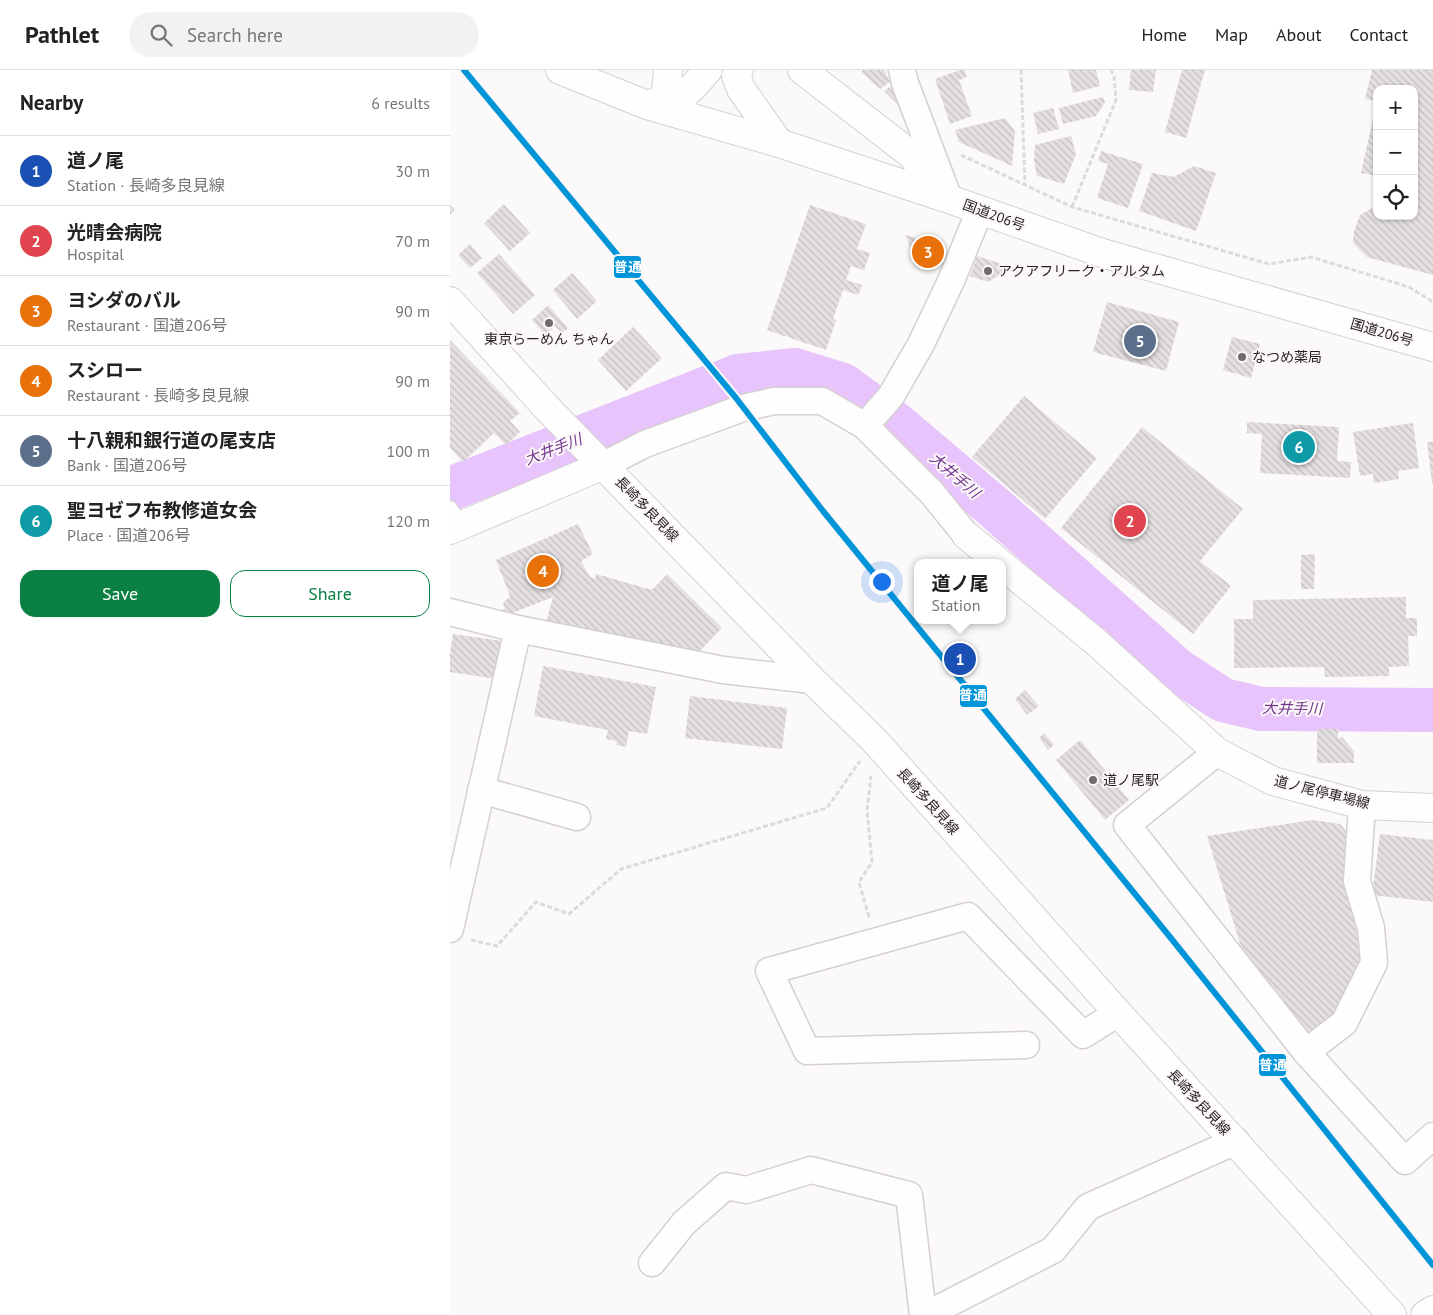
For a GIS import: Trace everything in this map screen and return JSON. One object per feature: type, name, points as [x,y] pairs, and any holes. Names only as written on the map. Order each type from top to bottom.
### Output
[{"type":"main road","name":"国道206号","points":[[560,70],[662,90],[689,117],[778,143],[942,197],[1102,254],[1433,347]]},
{"type":"main road","points":[[662,90],[691,89],[708,70]]},
{"type":"main road","points":[[739,70],[736,76],[741,89],[778,143]]},
{"type":"main road","points":[[802,70],[913,156],[942,197]]},
{"type":"main road","name":"長崎多良見線","points":[[450,301],[548,408],[812,680],[874,740],[1392,1315]]},
{"type":"main road","points":[[456,522],[604,465]]},
{"type":"main road","name":"道ノ尾停車場線","points":[[966,535],[995,559]]},
{"type":"main road","name":"道ノ尾停車場線","points":[[1006,568],[1096,642],[1217,752],[1273,781],[1362,804],[1433,808]]},
{"type":"main road","points":[[1425,1315],[1433,1310]]},
{"type":"street","points":[[902,70],[926,139],[942,197]]},
{"type":"street","points":[[868,423],[891,396],[921,344],[951,281],[980,210]]},
{"type":"street","points":[[604,465],[644,444],[743,408],[774,401],[822,401],[868,423],[931,492],[966,535]]},
{"type":"street","points":[[450,612],[518,629],[723,670],[812,680]]},
{"type":"street","points":[[459,934],[481,790],[518,629]]},
{"type":"street","points":[[1217,752],[1127,825],[1306,1052],[1405,1161],[1433,1136]]},
{"type":"street","points":[[481,790],[577,817]]},
{"type":"street","points":[[1306,1052],[1344,1023],[1374,963],[1371,928],[1358,881],[1362,804]]},
{"type":"street","points":[[1026,1045],[807,1051],[769,971],[968,916],[1083,1035],[1118,1013]]},
{"type":"street","points":[[652,1263],[684,1223],[726,1186],[746,1190],[811,1170],[909,1194],[925,1315],[1053,1250],[1088,1207],[1236,1141]]},
{"type":"path","points":[[1021,70],[1025,185]]},
{"type":"path","points":[[1072,207],[1116,100],[1114,76],[1111,70]]},
{"type":"path","points":[[926,139],[1072,207],[1269,264],[1311,257],[1409,287],[1433,302]]},
{"type":"path","points":[[459,934],[497,946],[536,902],[569,914],[621,869],[827,808],[874,740]]},
{"type":"path","points":[[874,740],[867,811],[872,862],[859,882],[876,942]]},
{"type":"building","points":[[863,70],[884,70],[890,82],[880,89],[861,72]]},
{"type":"building","points":[[964,70],[967,77],[959,80],[972,116],[950,124],[935,79]]},
{"type":"building","points":[[1068,70],[1096,70],[1100,86],[1073,93]]},
{"type":"building","points":[[1131,70],[1156,70],[1153,92],[1129,90]]},
{"type":"building","points":[[1182,70],[1205,70],[1186,138],[1165,132]]},
{"type":"building","points":[[1372,70],[1433,70],[1433,275],[1367,257],[1353,243],[1354,231],[1360,215],[1373,207],[1373,220],[1418,220],[1418,85],[1373,85],[1373,100],[1365,99]]},
{"type":"building","points":[[891,86],[902,105],[899,106],[884,91]]},
{"type":"building","points":[[1103,97],[1105,102],[1096,116],[1063,124],[1059,108]]},
{"type":"building","points":[[1053,108],[1059,129],[1038,134],[1033,113]]},
{"type":"building","points":[[1005,118],[1015,131],[1012,166],[959,142],[955,130]]},
{"type":"building","points":[[1373,119],[1373,175],[1361,173]]},
{"type":"building","points":[[1071,136],[1076,154],[1064,184],[1037,176],[1034,161],[1035,145]]},
{"type":"building","points":[[1101,151],[1143,164],[1128,208],[1097,198],[1108,164],[1098,161]]},
{"type":"building","points":[[1194,166],[1216,173],[1196,231],[1139,211],[1152,173],[1174,177]]},
{"type":"building","points":[[504,204],[530,233],[510,251],[484,223]]},
{"type":"building","points":[[450,205],[455,210],[450,215]]},
{"type":"building","points":[[810,205],[866,224],[857,249],[870,253],[864,270],[851,266],[846,280],[862,285],[858,295],[843,290],[833,319],[836,320],[826,350],[767,330]]},
{"type":"building","points":[[905,235],[945,245],[939,266],[916,259]]},
{"type":"building","points":[[470,244],[482,258],[470,268],[458,255]]},
{"type":"building","points":[[499,254],[535,295],[513,314],[477,273]]},
{"type":"building","name":"アクアフリーク・アルタム","points":[[977,256],[1012,267],[988,282],[970,276]]},
{"type":"building","points":[[572,273],[597,301],[577,319],[553,290]]},
{"type":"building","points":[[1107,302],[1179,322],[1166,371],[1093,352]]},
{"type":"building","name":"東京らーめん ちゃん","points":[[548,305],[568,328],[562,333],[555,326],[545,335],[532,320]]},
{"type":"building","points":[[633,327],[662,358],[626,391],[598,360]]},
{"type":"building","name":"なつめ薬局","points":[[1232,337],[1260,344],[1251,378],[1223,370]]},
{"type":"building","points":[[450,340],[520,413],[510,421],[520,432],[506,445],[494,433],[463,462],[450,448]]},
{"type":"building","points":[[1024,396],[1097,458],[1045,519],[972,457]]},
{"type":"building","points":[[1247,422],[1339,427],[1337,461],[1351,462],[1350,478],[1260,473],[1262,434],[1247,433]]},
{"type":"building","points":[[1413,423],[1419,468],[1398,471],[1399,479],[1374,483],[1373,474],[1360,476],[1353,432]]},
{"type":"building","points":[[1142,427],[1243,509],[1200,561],[1231,586],[1193,634],[1061,528]]},
{"type":"building","points":[[1427,442],[1433,442],[1433,483],[1432,483]]},
{"type":"building","points":[[578,524],[593,554],[581,561],[590,577],[595,579],[596,574],[652,590],[667,574],[722,628],[698,653],[546,623],[553,597],[500,618],[495,612],[505,609],[503,603],[510,596],[496,560]]},
{"type":"building","points":[[1315,554],[1314,589],[1301,589],[1301,555]]},
{"type":"building","points":[[1406,597],[1406,618],[1417,618],[1417,636],[1408,636],[1409,666],[1389,667],[1389,676],[1325,677],[1324,667],[1234,668],[1234,619],[1253,619],[1253,600]]},
{"type":"building","points":[[453,634],[502,641],[496,679],[450,672]]},
{"type":"building","points":[[543,666],[656,687],[647,734],[629,731],[626,747],[616,745],[617,741],[606,739],[608,730],[534,716]]},
{"type":"building","points":[[1025,690],[1039,706],[1027,715],[1015,699]]},
{"type":"building","points":[[690,696],[787,708],[782,749],[685,738]]},
{"type":"building","points":[[1317,729],[1338,729],[1338,739],[1342,737],[1354,751],[1354,763],[1317,763]]},
{"type":"building","points":[[1044,733],[1054,745],[1048,750],[1039,738]]},
{"type":"building","name":"道ノ尾駅","points":[[1080,740],[1129,800],[1105,820],[1056,760]]},
{"type":"building","points":[[1312,820],[1340,824],[1347,832],[1347,880],[1357,933],[1360,965],[1341,1010],[1316,1031],[1307,1032],[1242,950],[1207,836]]},
{"type":"building","points":[[1380,834],[1433,840],[1433,902],[1372,895]]},
{"type":"waterway","name":"大井手川","points":[[450,489],[738,376],[795,370],[843,385],[897,425],[995,508],[1177,670],[1223,700],[1261,709],[1433,710]]},
{"type":"transit line","name":"普通","points":[[464,70],[736,398],[823,511],[914,623]]},
{"type":"transit line","name":"普通","points":[[915,624],[1170,937],[1433,1265]]},
{"type":"place","name":"ヨシダのバル","points":[[928,252]]},
{"type":"place","name":"アクアフリーク・アルタム","points":[[988,271]]},
{"type":"place","name":"東京らーめん ちゃん","points":[[549,323]]},
{"type":"place","name":"十八親和銀行道の尾支店","points":[[1140,341]]},
{"type":"place","name":"なつめ薬局","points":[[1242,357]]},
{"type":"place","name":"聖ヨゼフ布教修道女会","points":[[1299,447]]},
{"type":"place","name":"光晴会病院","points":[[1130,521]]},
{"type":"place","name":"スシロー","points":[[543,571]]},
{"type":"place","name":"道ノ尾","points":[[960,659]]},
{"type":"place","name":"道ノ尾駅","points":[[1093,780]]}]
